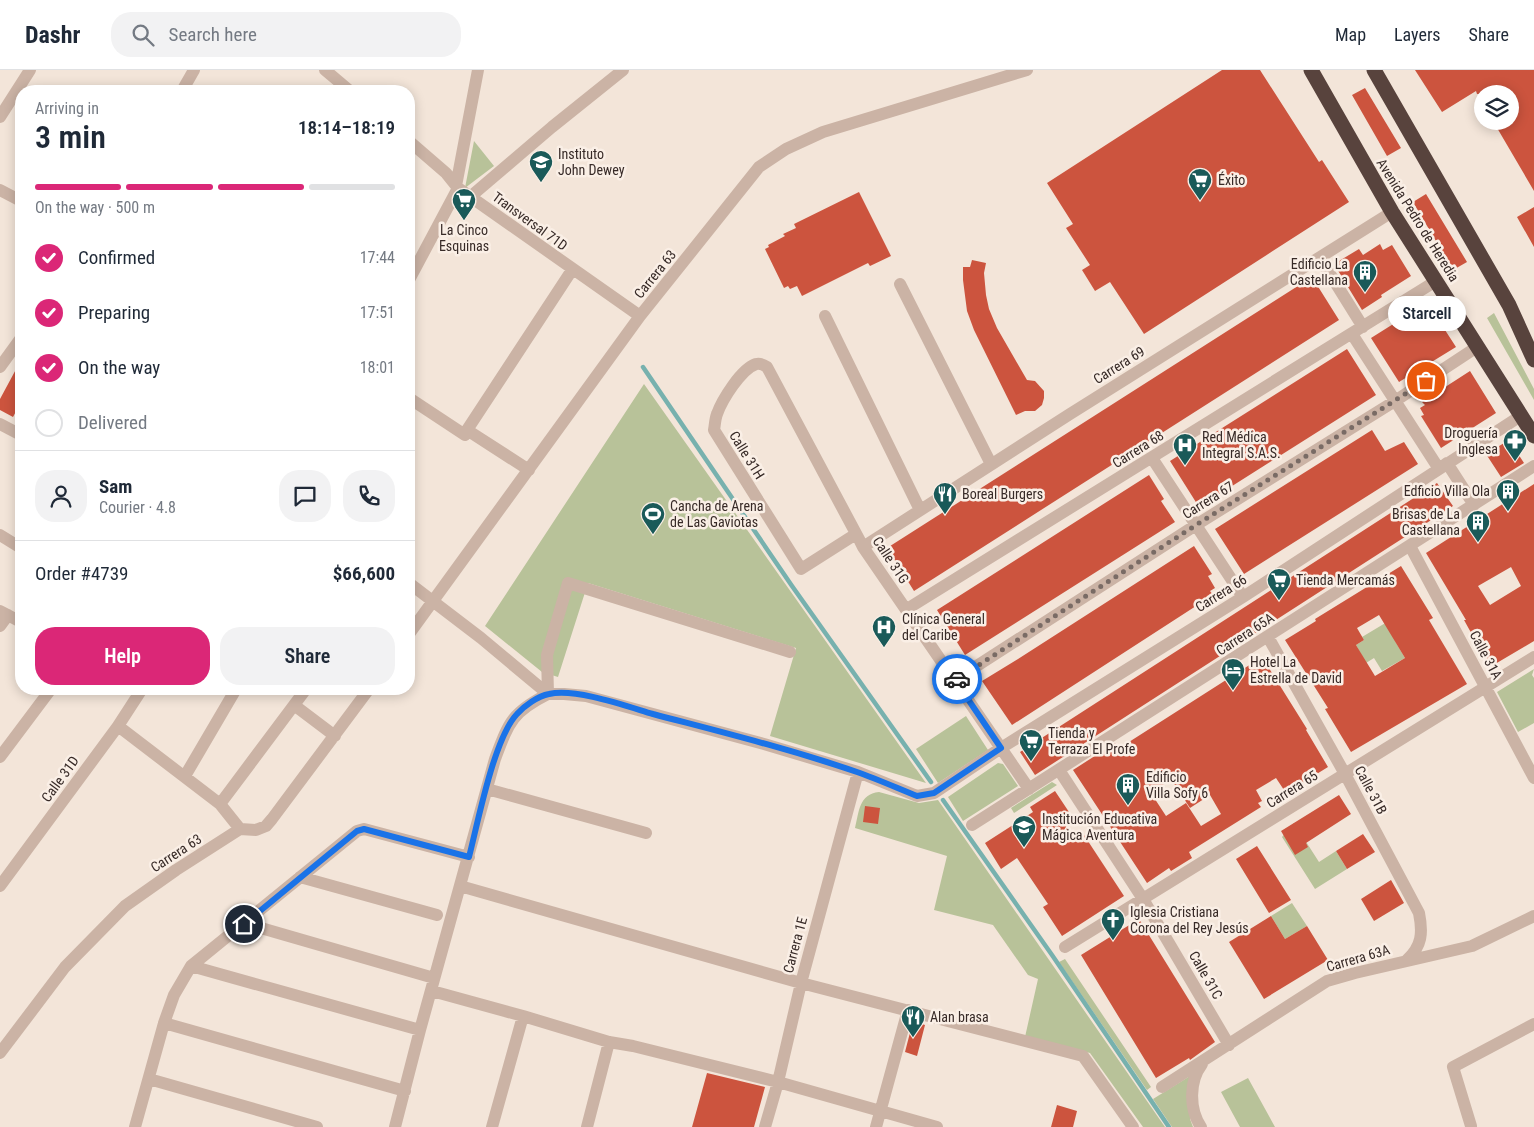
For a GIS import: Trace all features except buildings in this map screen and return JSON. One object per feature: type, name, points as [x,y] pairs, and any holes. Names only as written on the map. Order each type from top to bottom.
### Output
[{"type":"highway","name":"Avenida Pedro de Heredia","points":[[1311,70],[1392,212],[1534,436]]},
{"type":"highway","points":[[1374,70],[1509,305],[1534,360]]},
{"type":"street","points":[[20,85],[30,70]]},
{"type":"street","points":[[185,85],[194,70]]},
{"type":"street","points":[[325,70],[342,85]]},
{"type":"street","points":[[415,268],[457,187],[478,70]]},
{"type":"street","points":[[470,197],[623,70]]},
{"type":"street","name":"Carrera 63","points":[[415,626],[640,316],[760,167],[786,149],[824,132],[1027,70]]},
{"type":"street","points":[[0,117],[15,94]]},
{"type":"street","name":"Transversal 71D","points":[[415,146],[470,197],[640,316]]},
{"type":"street","points":[[0,190],[15,198]]},
{"type":"street","name":"Carrera 69","points":[[863,547],[990,464],[1392,212]]},
{"type":"street","points":[[1320,258],[1363,327]]},
{"type":"street","points":[[415,402],[465,435],[572,270]]},
{"type":"street","name":"Carrera 68","points":[[907,609],[1436,281]]},
{"type":"street","points":[[900,284],[990,464]]},
{"type":"street","points":[[824,316],[920,510]]},
{"type":"street","points":[[1352,334],[1396,401],[1474,506]]},
{"type":"street","points":[[1,362],[15,345]]},
{"type":"street","name":"Carrera 67","points":[[955,680],[1196,525],[1396,401],[1477,347]]},
{"type":"street","name":"Calle 31G","points":[[738,380],[748,369],[756,364],[768,367],[863,547],[1029,789]]},
{"type":"street","name":"Calle 31H","points":[[738,380],[729,392],[717,415],[714,430],[802,570],[856,534]]},
{"type":"street","name":"Carrera 66","points":[[858,772],[917,796],[934,793],[1001,748],[1243,597],[1522,415]]},
{"type":"street","points":[[0,424],[15,432]]},
{"type":"street","points":[[467,430],[529,470]]},
{"type":"street","points":[[1152,458],[1243,597]]},
{"type":"street","name":"Carrera 65A","points":[[972,825],[1534,466]]},
{"type":"street","points":[[0,536],[15,545]]},
{"type":"street","name":"Calle 31A","points":[[1410,546],[1534,778]]},
{"type":"street","points":[[548,694],[547,655],[568,583],[790,652]]},
{"type":"street","points":[[415,587],[481,638],[548,694]]},
{"type":"street","points":[[0,626],[4,613]]},
{"type":"street","name":"Calle 31B","points":[[1268,637],[1345,774],[1419,913],[1421,929],[1419,945],[1407,960]]},
{"type":"street","name":"Carrera 65","points":[[1065,948],[1534,657]]},
{"type":"street","points":[[395,1127],[420,1030],[503,738],[516,714],[528,704],[548,694],[586,696],[764,744],[858,772]]},
{"type":"street","points":[[0,757],[46,695]]},
{"type":"street","name":"Calle 31D","points":[[0,886],[118,726],[138,695]]},
{"type":"street","points":[[185,776],[232,695]]},
{"type":"street","points":[[220,804],[302,695]]},
{"type":"street","name":"Carrera 63","points":[[0,1053],[65,967],[125,906],[176,870],[240,829],[256,830],[266,826],[365,695]]},
{"type":"street","points":[[294,705],[335,736]]},
{"type":"street","points":[[118,726],[220,804],[240,829]]},
{"type":"street","name":"Calle 31C","points":[[1059,770],[1143,899],[1229,1045]]},
{"type":"street","name":"Carrera 1E","points":[[765,1127],[778,1082],[801,983],[858,772]]},
{"type":"street","points":[[487,789],[646,833]]},
{"type":"street","points":[[135,1127],[174,994],[191,966],[231,932],[244,924],[357,831],[364,829],[469,857]]},
{"type":"street","points":[[300,877],[437,915]]},
{"type":"street","points":[[460,886],[801,983],[1083,1056],[1134,1127]]},
{"type":"street","name":"Carrera 63A","points":[[1162,1087],[1327,981],[1407,960],[1439,955],[1472,946],[1534,916]]},
{"type":"street","points":[[244,924],[433,984],[523,1016],[609,1042],[633,1046],[778,1082],[937,1127]]},
{"type":"street","points":[[191,966],[420,1030]]},
{"type":"street","points":[[876,1127],[908,1010]]},
{"type":"street","points":[[492,1127],[523,1016]]},
{"type":"street","points":[[164,1024],[405,1091]]},
{"type":"street","points":[[1471,1126],[1453,1067],[1534,1024]]},
{"type":"street","points":[[586,1127],[609,1042]]},
{"type":"street","points":[[1201,1127],[1193,1106],[1193,1085],[1197,1070],[1204,1061]]},
{"type":"street","points":[[149,1079],[317,1127]]},
{"type":"street","points":[[1120,1127],[1123,1112]]},
{"type":"green space","points":[[474,141],[494,166],[465,188]]},
{"type":"green space","points":[[1494,313],[1534,389],[1534,400],[1487,318]]},
{"type":"green space","points":[[644,384],[926,783],[770,736],[796,648],[588,583],[558,677],[542,672],[485,626]]},
{"type":"green space","points":[[1392,619],[1411,632],[1395,641],[1405,658],[1382,671],[1374,658],[1366,663],[1356,645],[1364,640],[1362,637]]},
{"type":"green space","points":[[1534,669],[1532,675],[1534,678],[1534,723],[1518,732],[1497,692]]},
{"type":"green space","points":[[966,716],[988,750],[938,783],[916,749]]},
{"type":"green space","points":[[998,763],[1003,764],[1018,786],[963,821],[948,797]]},
{"type":"green space","points":[[1052,782],[1057,785],[1014,813],[1011,808]]},
{"type":"green space","points":[[879,792],[919,803],[938,800],[1165,1127],[1143,1127],[1090,1053],[1025,1037],[1038,979],[1028,975],[993,925],[934,910],[947,856],[855,828],[859,810],[864,800],[872,793]]},
{"type":"green space","points":[[1294,823],[1319,862],[1336,851],[1347,869],[1315,889],[1282,837]]},
{"type":"green space","points":[[1292,903],[1307,926],[1285,939],[1271,916]]},
{"type":"green space","points":[[1065,959],[1151,1087],[1147,1090],[1059,962]]},
{"type":"green space","points":[[1190,1076],[1190,1119],[1193,1127],[1172,1127],[1153,1099]]},
{"type":"green space","points":[[1248,1078],[1275,1127],[1240,1127],[1221,1092]]},
{"type":"waterway","points":[[643,367],[792,586],[931,782]]},
{"type":"waterway","points":[[943,800],[1052,955],[1169,1127]]},
{"type":"way so far","points":[[957,679],[1196,525],[1426,381]]},
{"type":"place","name":"Instituto John Dewey","points":[[541,183]]},
{"type":"place","name":"Éxito","points":[[1200,201]]},
{"type":"place","name":"La Cinco Esquinas","points":[[464,221]]},
{"type":"place","name":"Edificio La Castellana","points":[[1365,293]]},
{"type":"place","name":"Starcell","points":[[1426,381]]},
{"type":"place","name":"Droguería Inglesa","points":[[1515,462]]},
{"type":"place","name":"Red Médica Integral S.A.S.","points":[[1185,466]]},
{"type":"place","name":"Edficio Villa Ola","points":[[1508,512]]},
{"type":"place","name":"Boreal Burgers","points":[[945,515]]},
{"type":"place","name":"Cancha de Arena de Las Gaviotas","points":[[653,535]]},
{"type":"place","name":"Brisas de La Castellana","points":[[1478,543]]},
{"type":"place","name":"Tienda Mercamás","points":[[1279,601]]},
{"type":"place","name":"Clínica General del Caribe","points":[[884,648]]},
{"type":"place","name":"Hotel La Estrella de David","points":[[1233,691]]},
{"type":"place","name":"Tienda y Terraza El Profe","points":[[1031,762]]},
{"type":"place","name":"Edificio Villa Sofy 6","points":[[1128,806]]},
{"type":"place","name":"Institución Educativa Mágica Aventura","points":[[1024,848]]},
{"type":"place","name":"Iglesia Cristiana Corona del Rey Jesús","points":[[1113,941]]},
{"type":"place","name":"Alan brasa","points":[[913,1038]]},
{"type":"route","points":[[244,924],[357,831],[364,829],[469,857],[503,738],[516,714],[528,704],[548,694],[586,696],[677,720],[858,772],[917,796],[926,796],[934,793],[1001,748],[955,680],[957,679]]}]
